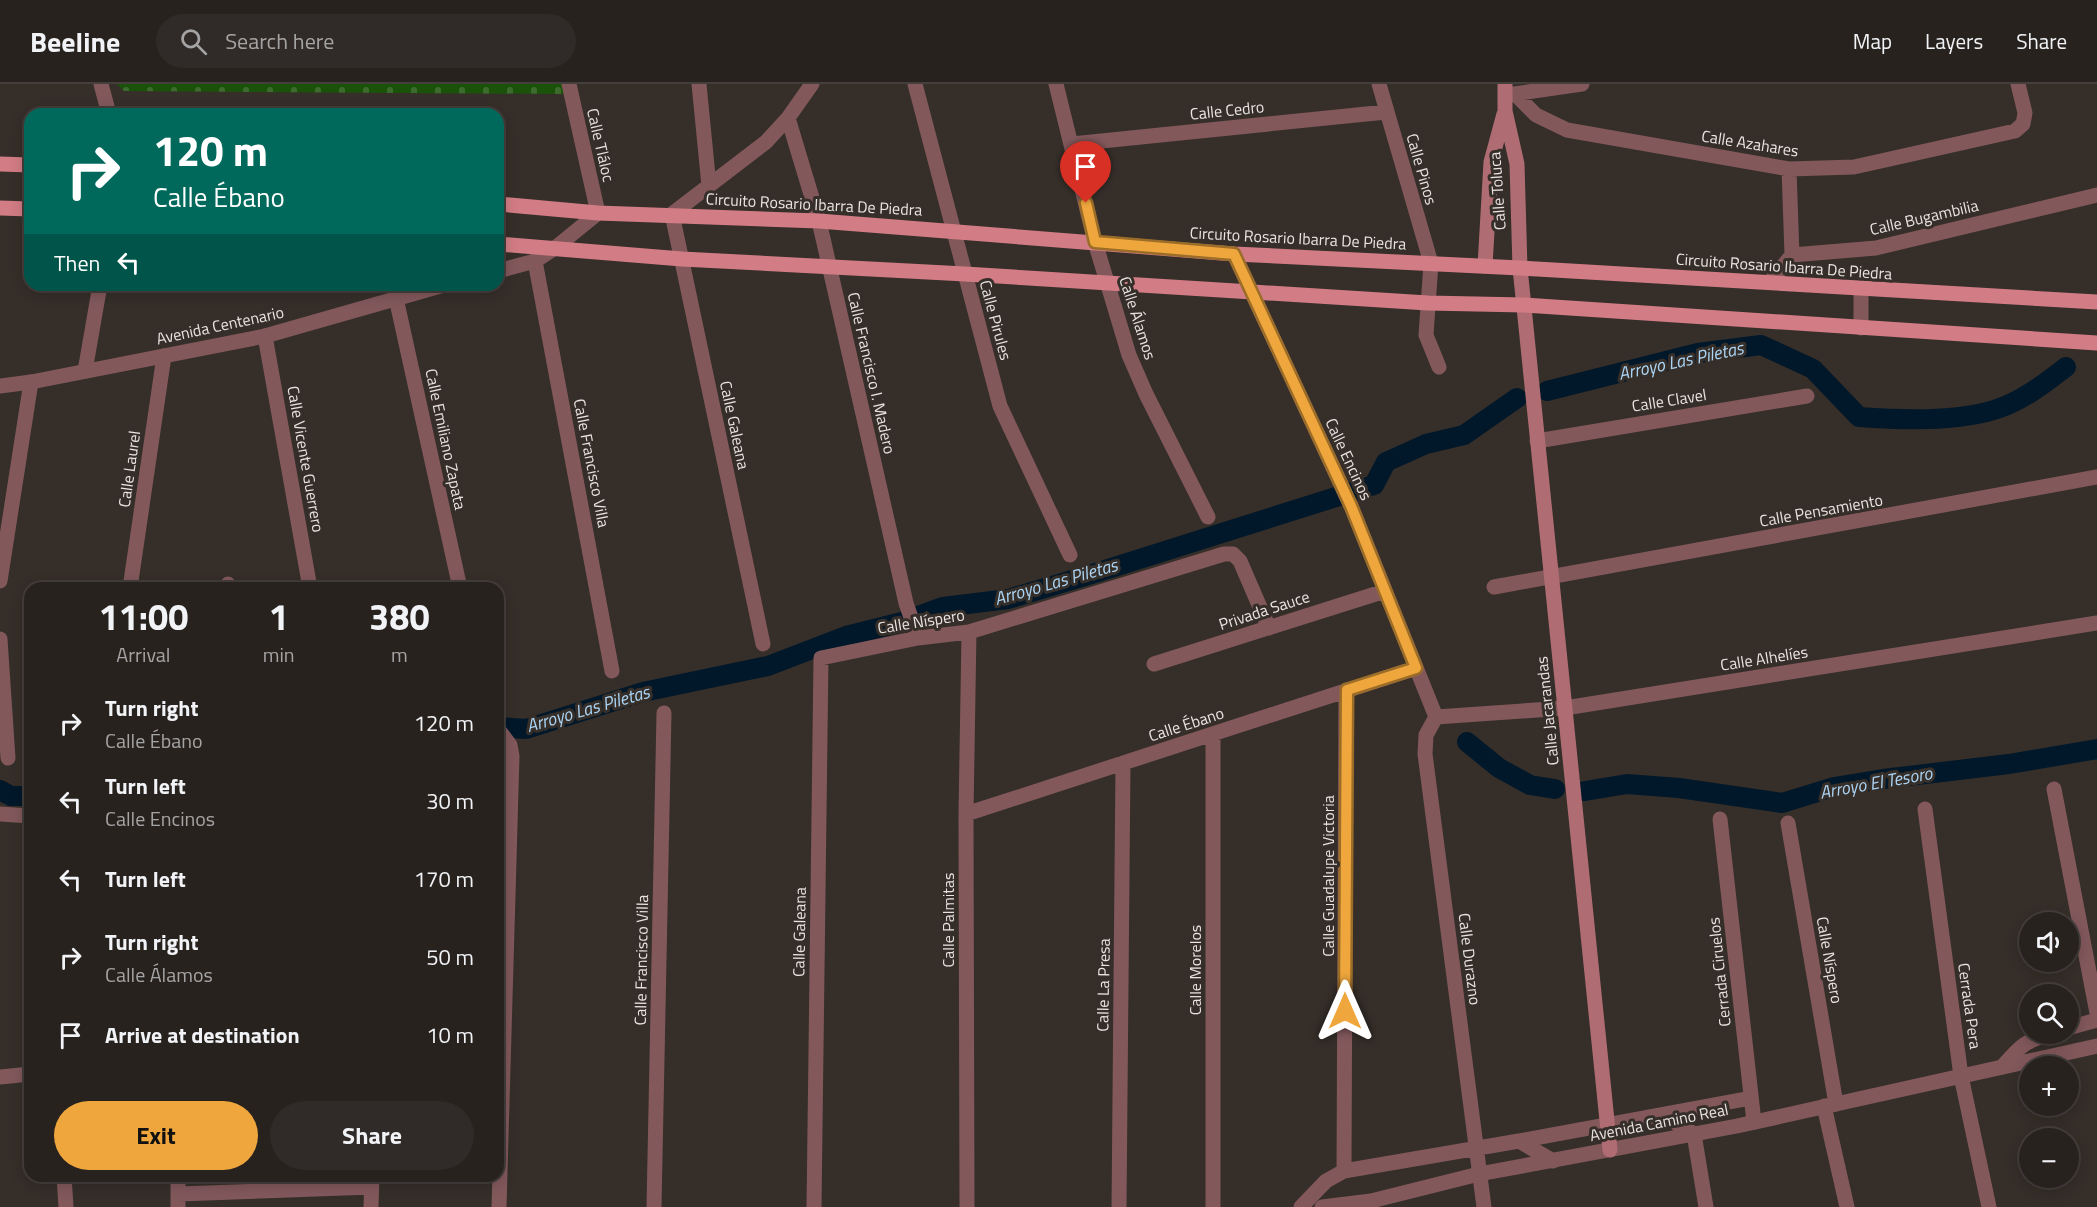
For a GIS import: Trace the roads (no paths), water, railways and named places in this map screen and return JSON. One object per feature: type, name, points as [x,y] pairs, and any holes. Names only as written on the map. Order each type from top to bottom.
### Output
[{"type":"main road","name":"Calle Toluca","points":[[1485,266],[1491,162],[1508,91]]},
{"type":"main road","name":"Calle Toluca","points":[[1505,111],[1517,164],[1520,268]]},
{"type":"main road","points":[[0,164],[24,165]]},
{"type":"main road","name":"Circuito Rosario Ibarra De Piedra","points":[[504,205],[598,213],[819,221],[1234,254],[1485,266],[2097,302]]},
{"type":"main road","points":[[0,207],[24,209]]},
{"type":"main road","points":[[504,244],[682,259],[965,273],[1428,303],[1524,305],[2097,343]]},
{"type":"main road","name":"Calle Jacarandas","points":[[1520,268],[1610,1150]]},
{"type":"street","points":[[101,84],[107,108]]},
{"type":"street","name":"Calle Tláloc","points":[[569,84],[598,213]]},
{"type":"street","points":[[699,84],[709,186]]},
{"type":"street","points":[[672,214],[766,142],[788,118],[812,84]]},
{"type":"street","name":"Calle Pirules","points":[[915,84],[1000,406],[1070,555]]},
{"type":"street","name":"Calle Álamos","points":[[1056,84],[1095,242],[1129,355],[1146,394],[1208,517]]},
{"type":"street","name":"Calle Pinos","points":[[1379,84],[1431,263]]},
{"type":"street","points":[[1508,91],[1582,84]]},
{"type":"street","name":"Calle Azahares","points":[[1508,91],[1536,115],[1567,130],[1789,169],[1854,167],[2014,131],[2023,124],[2025,113],[2018,84]]},
{"type":"street","name":"Calle Cedro","points":[[1072,144],[1386,112]]},
{"type":"street","name":"Calle Francisco I. Madero","points":[[788,118],[819,221],[906,603],[915,632]]},
{"type":"street","points":[[1770,282],[1792,255],[1789,169]]},
{"type":"street","name":"Calle Bugambilia","points":[[1792,255],[1876,248],[2097,195]]},
{"type":"street","points":[[504,269],[535,261],[598,213]]},
{"type":"street","name":"Calle Galeana","points":[[672,214],[763,644]]},
{"type":"street","name":"Calle Encinos","points":[[1234,254],[1341,483],[1436,717]]},
{"type":"street","name":"Calle Francisco Villa","points":[[535,261],[612,671]]},
{"type":"street","points":[[1431,263],[1426,335],[1439,367]]},
{"type":"street","points":[[1861,289],[1861,328]]},
{"type":"street","points":[[85,371],[99,291]]},
{"type":"street","name":"Avenida Centenario","points":[[0,386],[31,382],[265,336],[422,291]]},
{"type":"street","name":"Calle Emiliano Zapata","points":[[396,298],[459,582]]},
{"type":"street","name":"Calle Vicente Guerrero","points":[[265,336],[309,582]]},
{"type":"street","name":"Calle Laurel","points":[[131,582],[164,356]]},
{"type":"street","points":[[0,581],[31,382]]},
{"type":"street","name":"Calle Clavel","points":[[1537,441],[1807,396]]},
{"type":"street","name":"Calle Pensamiento","points":[[1494,587],[2097,477]]},
{"type":"street","name":"Calle Níspero","points":[[820,658],[915,632],[969,632],[1224,554],[1233,554],[1240,561],[1269,628]]},
{"type":"street","name":"Privada Sauce","points":[[1154,664],[1385,591]]},
{"type":"street","name":"Calle Alhelíes","points":[[1436,717],[1565,708],[2097,623]]},
{"type":"street","name":"Calle Palmitas","points":[[967,1207],[966,814],[969,632]]},
{"type":"street","points":[[0,639],[8,758]]},
{"type":"street","name":"Calle Galeana","points":[[814,1207],[820,658]]},
{"type":"street","name":"Calle Ébano","points":[[966,814],[1416,668]]},
{"type":"street","name":"Calle Guadalupe Victoria","points":[[1344,1171],[1347,690]]},
{"type":"street","name":"Calle Francisco Villa","points":[[654,1207],[664,713]]},
{"type":"street","name":"Calle Durazno","points":[[1436,717],[1426,735],[1425,754],[1484,1207]]},
{"type":"street","name":"Calle Morelos","points":[[1213,734],[1213,1207]]},
{"type":"street","points":[[504,737],[510,745],[512,756],[504,1034]]},
{"type":"street","name":"Calle La Presa","points":[[1119,1207],[1123,763]]},
{"type":"street","points":[[2054,789],[2097,1013]]},
{"type":"street","name":"Cerrada Pera","points":[[1925,809],[1961,1076],[1989,1207]]},
{"type":"street","points":[[0,814],[24,816]]},
{"type":"street","name":"Cerrada Ciruelos","points":[[1720,819],[1754,1122]]},
{"type":"street","name":"Calle Níspero","points":[[1788,823],[1846,1207]]},
{"type":"street","points":[[2079,1025],[2097,1020]]},
{"type":"street","points":[[2002,1067],[2025,1044]]},
{"type":"street","name":"Avenida Camino Real","points":[[1322,1207],[1369,1204],[1479,1174],[1754,1122],[2097,1046]]},
{"type":"street","points":[[0,1077],[24,1075]]},
{"type":"street","points":[[1301,1207],[1326,1181],[1344,1171],[1607,1126],[1751,1098]]},
{"type":"street","points":[[1662,1115],[1694,1134],[1706,1207]]},
{"type":"street","points":[[1519,1141],[1553,1161]]},
{"type":"street","points":[[64,1182],[66,1207]]},
{"type":"street","points":[[178,1182],[178,1201],[362,1182]]},
{"type":"street","points":[[371,1207],[372,1182]]},
{"type":"street","points":[[499,1207],[500,1182]]},
{"type":"waterway","name":"Arroyo Las Piletas","points":[[1547,391],[1698,353],[1761,345],[1813,369],[1859,417],[1927,419],[1962,417],[2004,407],[2032,392],[2066,367]]},
{"type":"waterway","name":"Arroyo Las Piletas","points":[[504,727],[526,729],[643,692],[768,666],[846,636],[902,622],[943,607],[1008,599],[1374,485],[1386,462],[1426,444],[1464,435],[1517,398]]},
{"type":"waterway","name":"Arroyo El Tesoro","points":[[1467,742],[1499,768],[1530,785],[1555,789]]},
{"type":"waterway","name":"Arroyo El Tesoro","points":[[1585,791],[1627,784],[1679,788],[1782,803],[1834,787],[2009,764],[2097,749]]},
{"type":"waterway","name":"Arroyo Las Piletas","points":[[0,790],[11,796],[24,796]]}]
